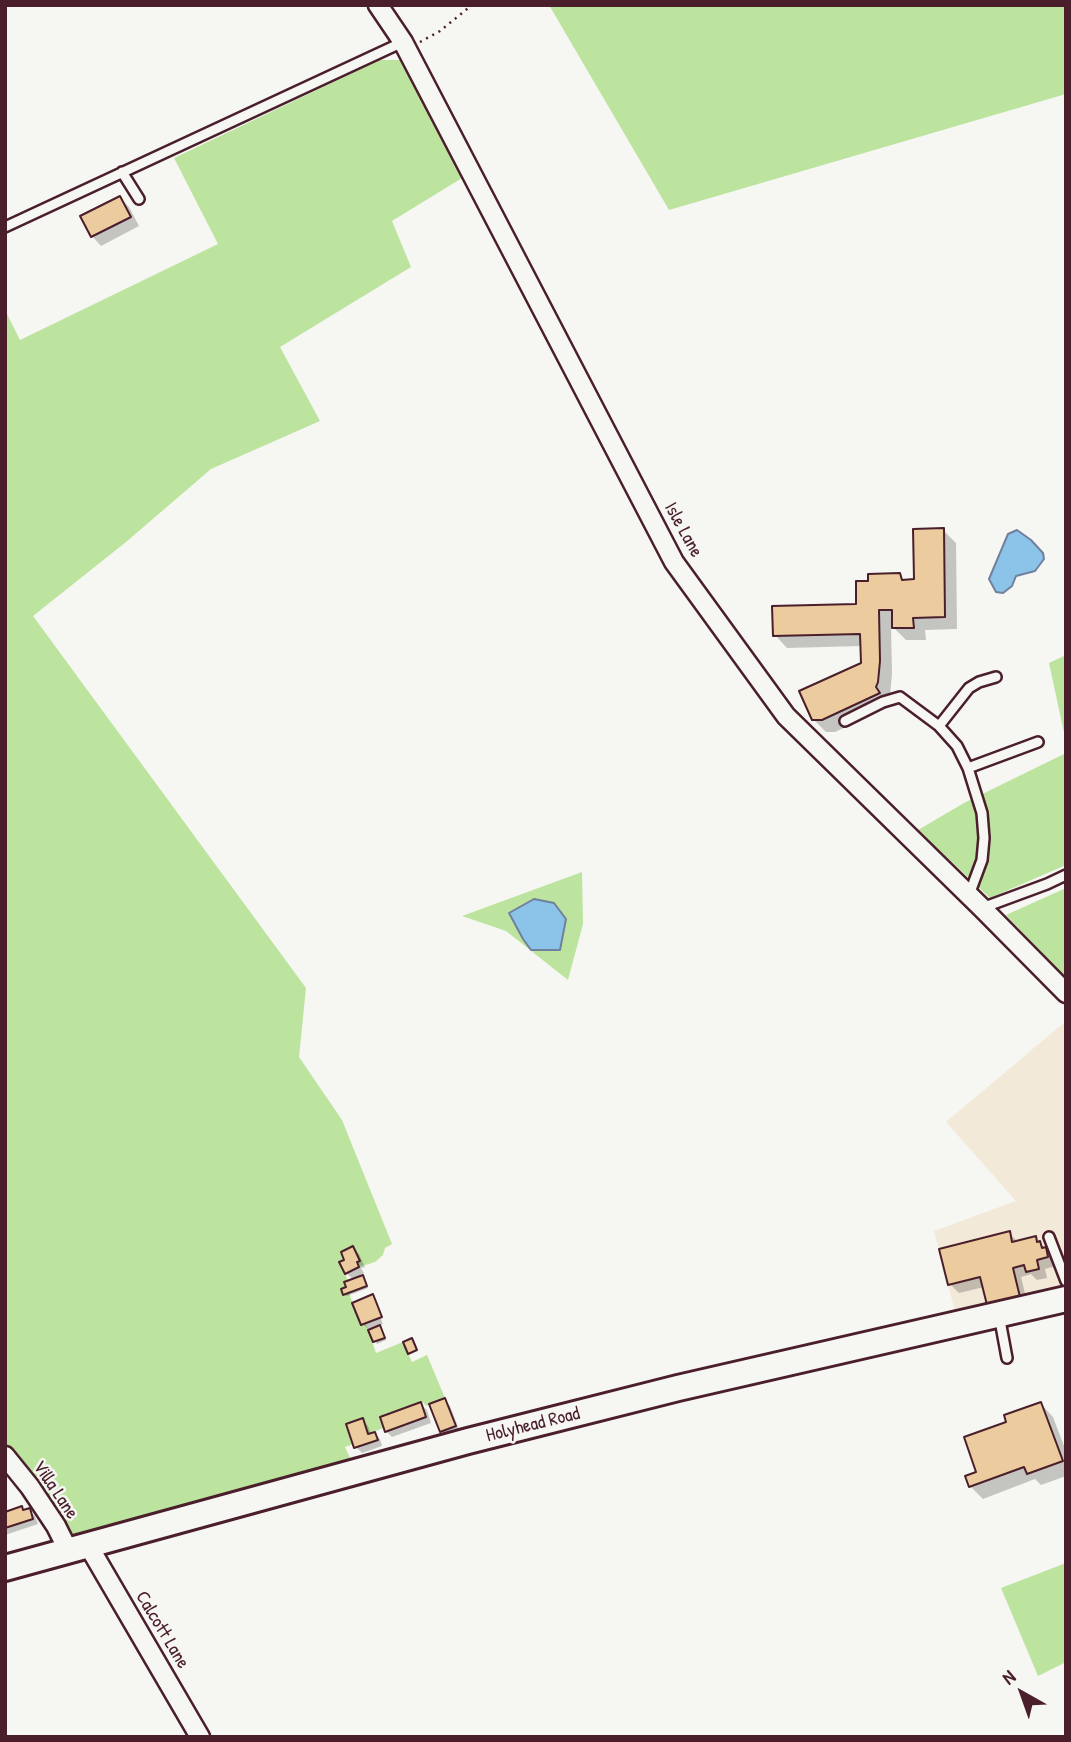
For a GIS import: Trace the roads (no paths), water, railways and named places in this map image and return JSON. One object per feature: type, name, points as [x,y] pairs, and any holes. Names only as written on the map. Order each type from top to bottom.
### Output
[{"type":"main road","name":"Holyhead Road","points":[[5,1568],[468,1441],[678,1388],[1066,1299]]},
{"type":"street","name":"Isle Lane","points":[[378,5],[403,41],[674,562],[786,716],[1066,993]]},
{"type":"street","name":"Villa Lane","points":[[5,1456],[56,1526],[78,1547]]},
{"type":"street","name":"Calcott Lane","points":[[78,1547],[200,1737]]},
{"type":"lane","points":[[5,227],[403,41]]},
{"type":"lane","points":[[122,172],[138,199]]},
{"type":"lane","points":[[939,726],[969,688],[996,677]]},
{"type":"lane","points":[[845,721],[883,702],[900,697],[939,726],[957,746],[968,768],[982,813],[982,860],[969,895]]},
{"type":"lane","points":[[968,768],[1038,742]]},
{"type":"lane","points":[[982,908],[1066,875]]},
{"type":"lane","points":[[1049,1237],[1066,1281]]},
{"type":"lane","points":[[999,1313],[1007,1358]]},
{"type":"water","points":[[1017,530],[1031,540],[1043,553],[1044,559],[1035,571],[1016,576],[1012,586],[1003,593],[996,592],[989,579],[1008,534]]},
{"type":"water","points":[[534,899],[554,903],[566,919],[560,950],[531,950],[509,913]]}]
